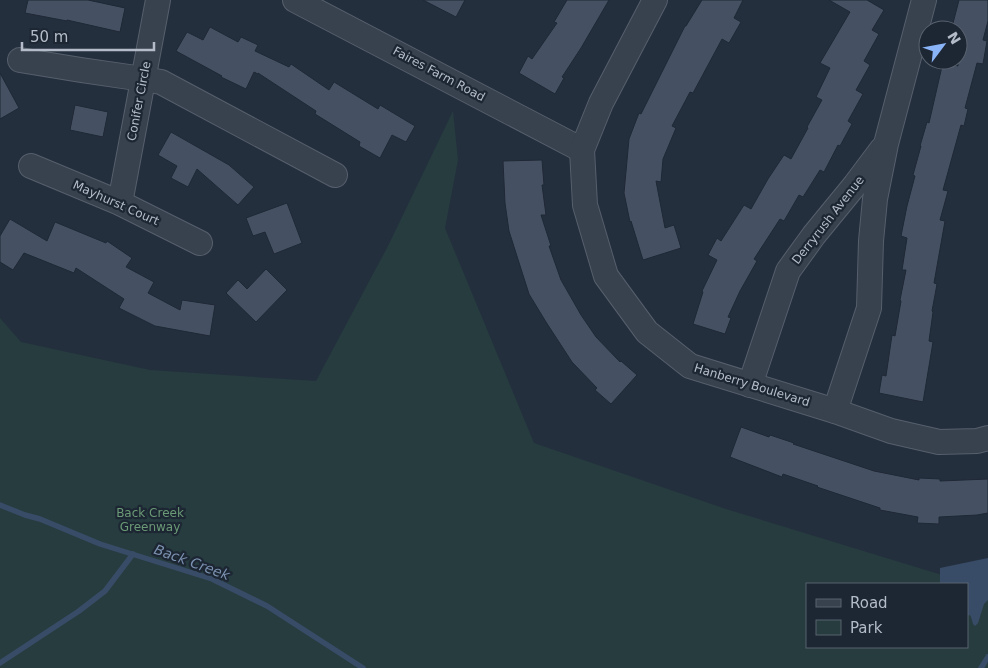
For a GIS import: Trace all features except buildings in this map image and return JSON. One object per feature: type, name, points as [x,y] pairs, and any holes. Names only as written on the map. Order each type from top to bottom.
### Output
[{"type":"street","name":"Conifer Circle","points":[[120,203],[158,0]]},
{"type":"street","name":"Faires Farm Road","points":[[295,0],[582,150]]},
{"type":"street","name":"Hanberry Boulevard","points":[[655,0],[601,103],[582,150],[585,205],[606,276],[647,332],[690,366],[835,411],[891,431],[939,442],[977,441],[988,438]]},
{"type":"street","name":"Derryrush Avenue","points":[[835,411],[869,308],[871,241],[875,199],[886,144],[924,0]]},
{"type":"street","points":[[20,60],[161,82],[335,175]]},
{"type":"street","name":"Derryrush Avenue","points":[[750,385],[788,271],[886,144]]},
{"type":"street","name":"Mayhurst Court","points":[[31,166],[120,203],[200,243]]},
{"type":"green space","name":"Back Creek Greenway","points":[[453,111],[458,160],[445,228],[534,443],[726,509],[942,575],[988,567],[988,668],[0,668],[0,318],[21,342],[150,370],[316,381],[389,244]]},
{"type":"water","points":[[988,558],[988,600],[984,604],[978,623],[975,626],[970,615],[968,616],[968,583],[940,583],[940,568]]},
{"type":"waterway","name":"Back Creek","points":[[0,505],[100,544],[212,579],[267,606],[363,668]]},
{"type":"waterway","points":[[0,663],[79,611],[105,591],[133,554]]},
{"type":"waterway","points":[[981,668],[988,657]]}]
